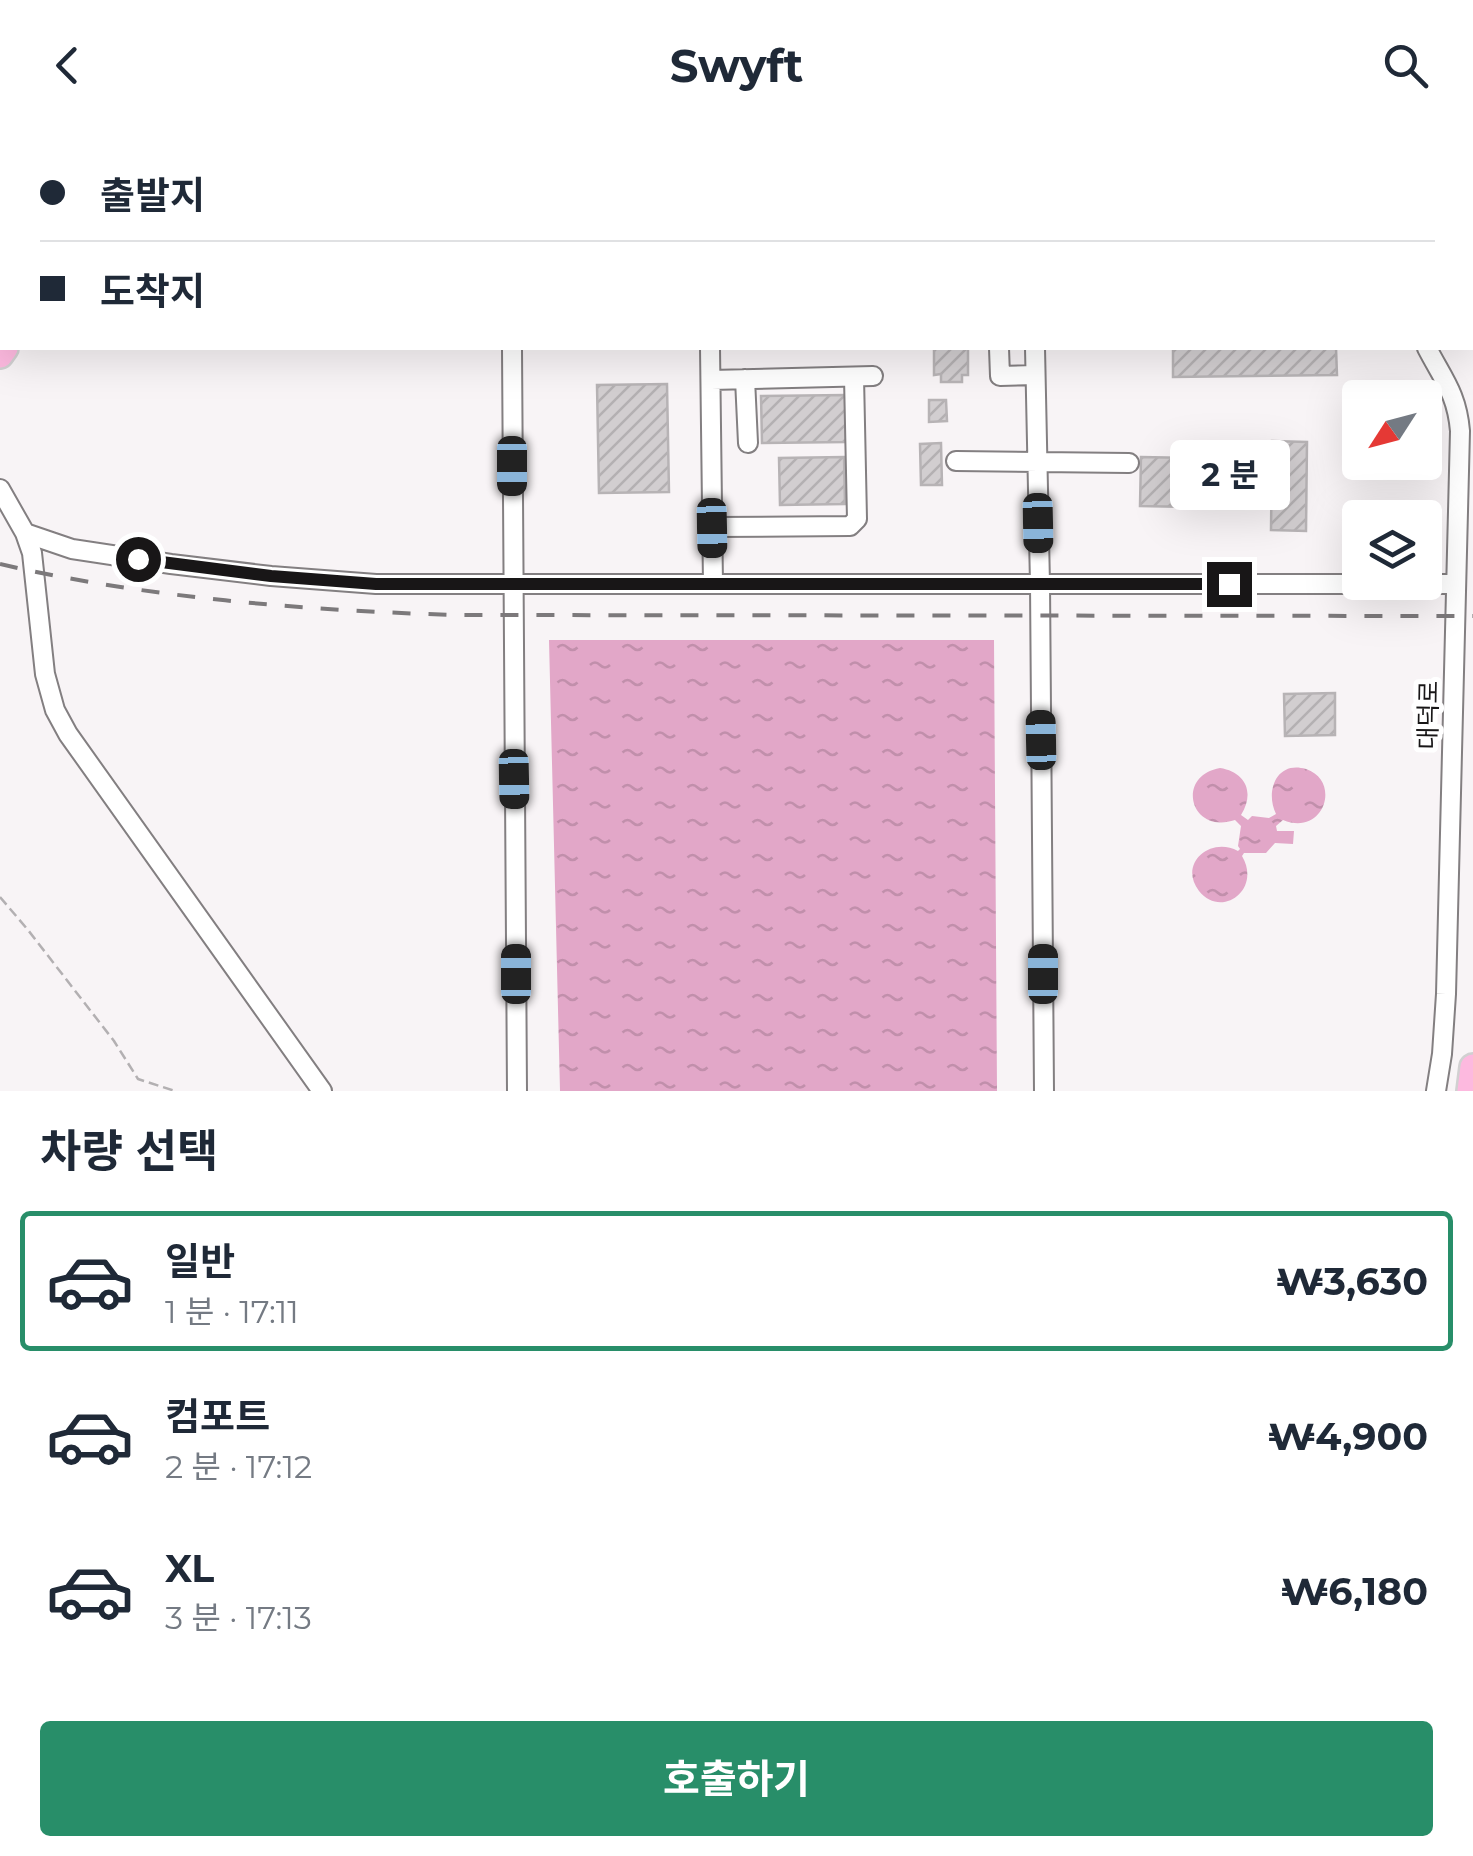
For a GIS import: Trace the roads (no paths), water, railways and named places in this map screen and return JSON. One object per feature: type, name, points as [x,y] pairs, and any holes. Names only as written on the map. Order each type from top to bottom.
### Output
[{"type":"highway","points":[[1470,1091],[1473,1068]]},
{"type":"street","points":[[512,350],[517,1091]]},
{"type":"street","points":[[710,350],[713,584]]},
{"type":"street","points":[[998,350],[1000,376],[1035,375]]},
{"type":"street","points":[[1035,350],[1044,1091]]},
{"type":"street","name":"대덕로","points":[[1427,350],[1452,391],[1458,412],[1446,994],[1436,1091]]},
{"type":"street","points":[[710,380],[864,376],[854,523],[712,528]]},
{"type":"street","points":[[745,379],[748,443]]},
{"type":"street","points":[[956,461],[1130,463]]},
{"type":"street","points":[[0,489],[6,513],[25,533],[32,553],[43,660],[55,710],[68,734],[322,1091]]},
{"type":"street","points":[[25,533],[72,550],[271,576],[376,584],[1456,584]]},
{"type":"water","points":[[549,640],[994,640],[997,1091],[560,1091]]},
{"type":"water","points":[[1220,768],[1236,774],[1246,785],[1247,799],[1241,815],[1248,820],[1252,816],[1269,818],[1276,814],[1273,788],[1280,773],[1287,769],[1306,769],[1317,775],[1325,795],[1318,814],[1309,821],[1283,820],[1276,826],[1277,831],[1294,831],[1293,844],[1275,843],[1266,853],[1244,853],[1247,880],[1243,889],[1236,897],[1218,902],[1199,891],[1192,871],[1200,855],[1208,850],[1227,847],[1238,851],[1241,826],[1235,820],[1207,819],[1194,803],[1193,792],[1206,773]]},
{"type":"railway","points":[[0,564],[168,594],[340,610],[453,615],[1473,616]]}]
